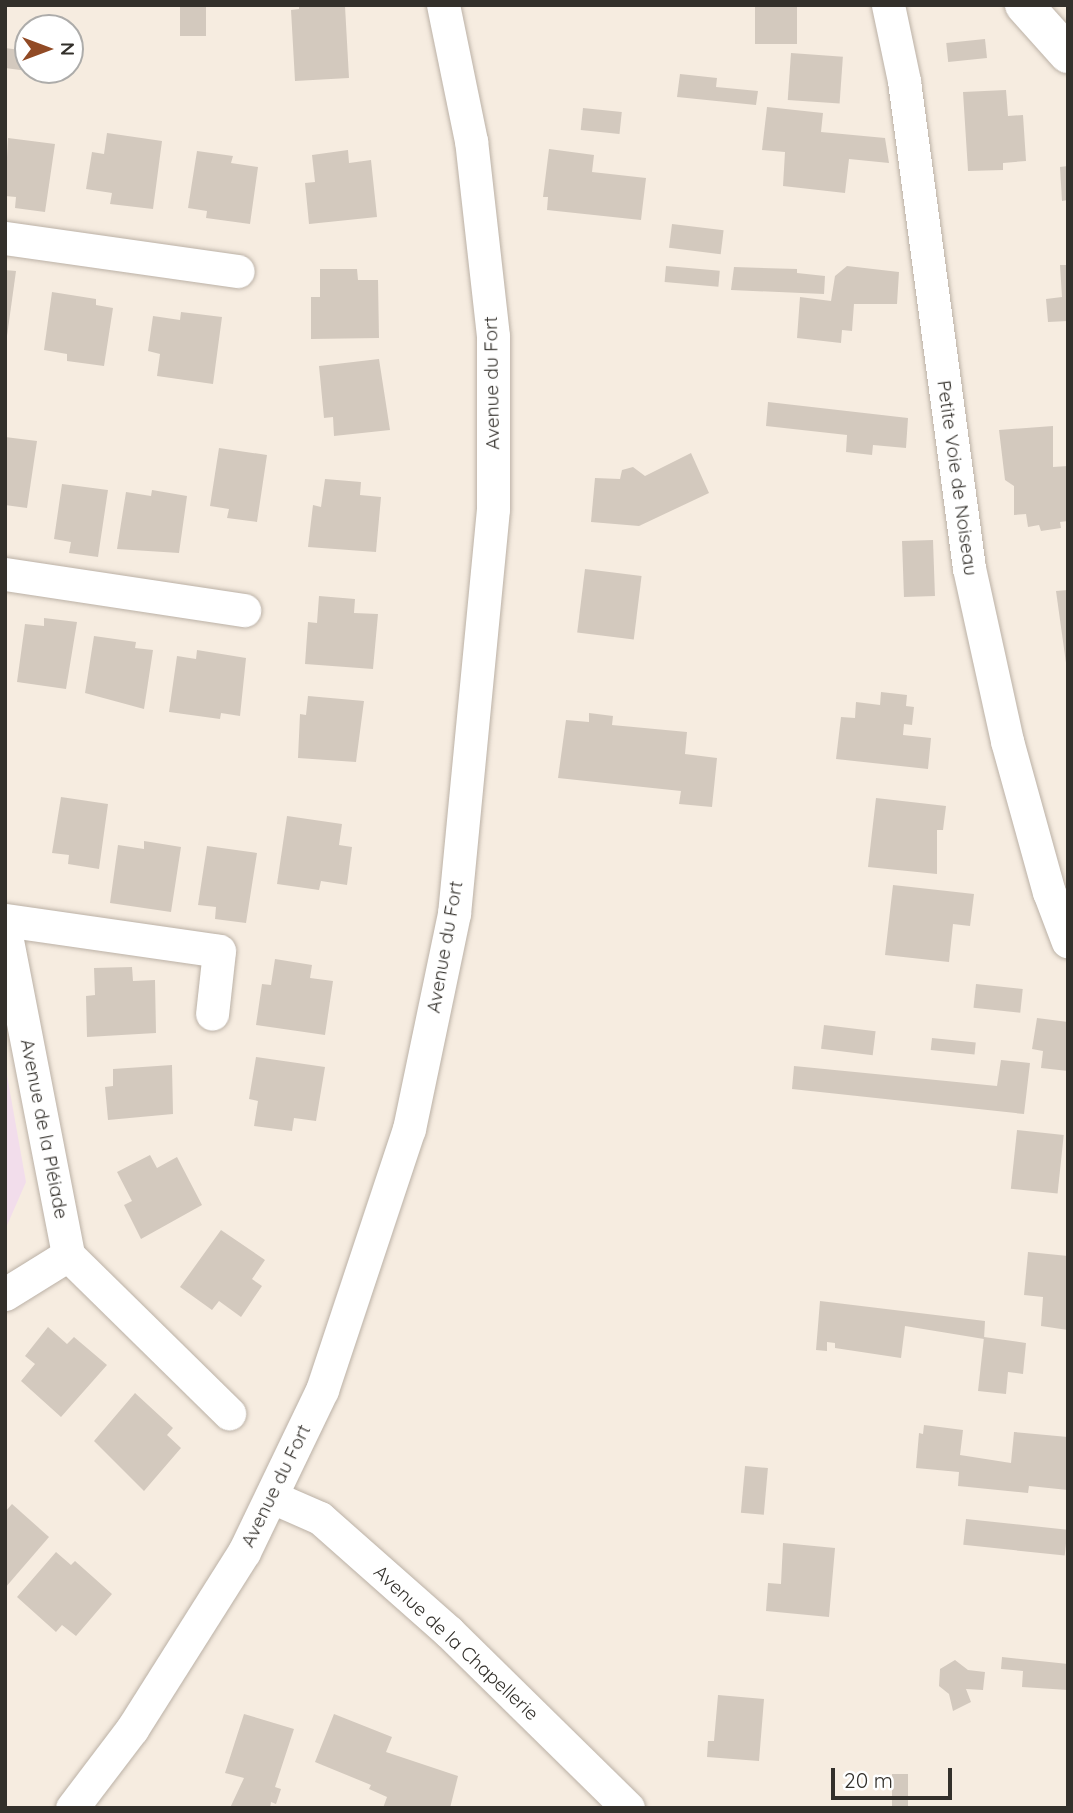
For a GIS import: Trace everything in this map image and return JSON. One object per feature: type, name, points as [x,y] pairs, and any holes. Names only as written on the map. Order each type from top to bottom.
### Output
[{"type":"street","name":"Avenue du Fort","points":[[72,1808],[132,1729],[192,1637],[272,1497],[322,1390],[409,1129],[454,914],[493,509],[494,336],[471,141],[443,5]]},
{"type":"street","name":"Petite Voie de Noiseau","points":[[888,5],[904,81],[969,568],[1007,741],[1049,892],[1068,942]]},
{"type":"street","points":[[1024,5],[1068,54]]},
{"type":"street","points":[[5,238],[238,271]]},
{"type":"street","points":[[5,574],[244,610]]},
{"type":"street","points":[[5,920],[219,951],[212,1014]]},
{"type":"street","name":"Avenue de la Pléiade","points":[[5,930],[68,1255]]},
{"type":"street","points":[[5,1294],[68,1255],[229,1413]]},
{"type":"street","name":"Avenue de la Chapellerie","points":[[272,1497],[320,1518],[449,1632],[628,1808]]},
{"type":"shaded area","points":[[5,1064],[26,1182],[5,1230]]},
{"type":"building","points":[[180,5],[206,5],[206,36],[180,36]]},
{"type":"building","points":[[299,5],[345,6],[349,78],[295,81],[291,10],[299,9]]},
{"type":"building","points":[[755,5],[797,5],[797,44],[755,44]]},
{"type":"building","points":[[985,39],[987,58],[948,62],[946,43]]},
{"type":"building","points":[[5,48],[14,49],[14,69],[5,68]]},
{"type":"building","points":[[791,53],[843,57],[840,104],[788,100]]},
{"type":"building","points":[[680,74],[717,78],[716,87],[758,91],[756,105],[677,97]]},
{"type":"building","points":[[1006,90],[1008,116],[1023,115],[1026,161],[1003,163],[1003,170],[968,171],[963,92]]},
{"type":"building","points":[[767,107],[823,113],[821,132],[885,138],[889,163],[849,159],[845,193],[783,186],[785,152],[762,150]]},
{"type":"building","points":[[583,108],[622,112],[619,134],[581,130]]},
{"type":"building","points":[[107,133],[162,141],[153,209],[110,204],[112,193],[86,189],[92,152],[104,154]]},
{"type":"building","points":[[8,138],[55,144],[45,212],[15,208],[16,197],[5,196]]},
{"type":"building","points":[[549,149],[594,155],[592,172],[646,178],[641,220],[547,210],[548,197],[543,197]]},
{"type":"building","points":[[348,150],[349,163],[371,160],[377,217],[309,224],[305,183],[315,182],[312,155]]},
{"type":"building","points":[[197,151],[233,156],[231,163],[258,167],[250,224],[206,218],[207,211],[188,208]]},
{"type":"building","points":[[1068,166],[1068,200],[1062,201],[1060,167]]},
{"type":"building","points":[[672,224],[724,230],[721,254],[669,248]]},
{"type":"building","points":[[1060,265],[1068,265],[1068,321],[1048,322],[1046,299],[1062,297]]},
{"type":"building","points":[[666,266],[720,271],[718,287],[665,282]]},
{"type":"building","points":[[847,266],[899,272],[897,304],[854,304],[852,331],[842,330],[841,343],[797,338],[800,297],[831,301],[835,276]]},
{"type":"building","points":[[734,267],[797,269],[797,273],[825,276],[824,294],[731,290]]},
{"type":"building","points":[[320,269],[357,269],[358,280],[378,280],[379,338],[311,339],[311,297],[320,297]]},
{"type":"building","points":[[5,270],[16,271],[7,336],[5,336]]},
{"type":"building","points":[[52,292],[96,299],[96,305],[113,308],[104,366],[67,361],[67,354],[44,350]]},
{"type":"building","points":[[181,312],[222,317],[213,384],[157,376],[160,354],[148,351],[153,316],[180,320]]},
{"type":"building","points":[[379,359],[390,430],[334,436],[333,417],[324,418],[319,366]]},
{"type":"building","points":[[768,402],[908,418],[906,448],[873,445],[872,455],[846,452],[847,435],[766,426]]},
{"type":"building","points":[[1053,426],[1053,467],[1068,466],[1068,521],[1060,522],[1061,528],[1041,531],[1039,525],[1028,527],[1026,514],[1014,515],[1014,486],[1005,480],[999,430]]},
{"type":"building","points":[[5,437],[37,441],[27,508],[5,505]]},
{"type":"building","points":[[219,448],[267,455],[257,522],[227,518],[229,509],[210,506]]},
{"type":"building","points":[[691,453],[709,493],[639,526],[591,522],[595,478],[620,479],[622,470],[633,467],[645,476]]},
{"type":"building","points":[[325,479],[361,482],[360,495],[381,497],[376,552],[308,547],[313,505],[321,507]]},
{"type":"building","points":[[62,484],[108,490],[98,557],[69,553],[71,542],[54,539]]},
{"type":"building","points":[[152,490],[187,496],[179,553],[117,549],[126,492],[151,496]]},
{"type":"building","points":[[933,540],[935,596],[904,597],[902,541]]},
{"type":"building","points":[[585,569],[642,576],[634,639],[577,633]]},
{"type":"building","points":[[1068,590],[1068,663],[1066,663],[1056,591]]},
{"type":"building","points":[[319,596],[355,599],[354,613],[378,614],[373,669],[305,664],[308,622],[317,623]]},
{"type":"building","points":[[44,618],[77,622],[66,689],[17,682],[25,624],[44,626]]},
{"type":"building","points":[[94,636],[136,642],[135,648],[153,650],[144,709],[85,693]]},
{"type":"building","points":[[197,650],[246,658],[240,716],[221,713],[220,719],[169,712],[177,656],[196,659]]},
{"type":"building","points":[[881,692],[907,695],[906,706],[914,707],[912,725],[904,724],[903,735],[931,738],[928,769],[836,759],[841,717],[855,718],[856,702],[880,705]]},
{"type":"building","points":[[308,696],[364,701],[356,762],[298,758],[300,714],[306,715]]},
{"type":"building","points":[[589,713],[613,716],[612,725],[687,732],[685,754],[717,758],[712,807],[679,804],[681,791],[558,778],[566,720],[589,722]]},
{"type":"building","points":[[61,797],[108,804],[99,869],[68,864],[69,855],[52,853]]},
{"type":"building","points":[[876,798],[946,806],[943,830],[937,830],[937,874],[868,867]]},
{"type":"building","points":[[287,816],[342,824],[339,845],[352,847],[347,885],[321,881],[319,890],[277,884]]},
{"type":"building","points":[[144,841],[181,847],[171,912],[110,903],[118,845],[144,849]]},
{"type":"building","points":[[207,846],[257,853],[246,923],[215,919],[216,907],[198,905]]},
{"type":"building","points":[[893,885],[974,894],[970,926],[953,924],[949,962],[885,955]]},
{"type":"building","points":[[275,959],[312,965],[310,978],[333,981],[325,1035],[256,1025],[262,984],[271,985]]},
{"type":"building","points":[[132,967],[133,981],[155,980],[156,1033],[87,1037],[86,996],[95,995],[94,968]]},
{"type":"building","points":[[976,984],[1023,989],[1020,1013],[973,1008]]},
{"type":"building","points":[[1037,1018],[1068,1022],[1068,1071],[1041,1068],[1043,1051],[1032,1049]]},
{"type":"building","points":[[824,1025],[876,1031],[873,1055],[821,1049]]},
{"type":"building","points":[[932,1038],[976,1043],[975,1055],[931,1050]]},
{"type":"building","points":[[256,1057],[325,1067],[316,1121],[294,1118],[292,1131],[254,1126],[258,1101],[249,1099]]},
{"type":"building","points":[[1001,1060],[1030,1063],[1024,1114],[792,1089],[794,1066],[997,1086]]},
{"type":"building","points":[[172,1065],[173,1114],[108,1120],[105,1087],[113,1086],[113,1069]]},
{"type":"building","points":[[1017,1130],[1064,1135],[1058,1194],[1011,1189]]},
{"type":"building","points":[[150,1155],[157,1168],[177,1157],[202,1205],[141,1239],[124,1205],[132,1201],[117,1172]]},
{"type":"building","points":[[221,1230],[265,1260],[252,1279],[262,1286],[241,1317],[219,1301],[212,1310],[180,1287]]},
{"type":"building","points":[[1028,1252],[1068,1256],[1068,1330],[1041,1326],[1043,1297],[1024,1295]]},
{"type":"building","points":[[820,1301],[985,1321],[984,1339],[905,1326],[901,1358],[835,1348],[835,1343],[827,1342],[827,1351],[816,1350]]},
{"type":"building","points":[[48,1327],[67,1344],[74,1337],[107,1365],[61,1417],[21,1381],[35,1364],[25,1356]]},
{"type":"building","points":[[984,1337],[1026,1343],[1023,1374],[1008,1372],[1006,1394],[978,1391]]},
{"type":"building","points":[[135,1393],[173,1428],[167,1435],[181,1448],[144,1491],[94,1441]]},
{"type":"building","points":[[924,1425],[963,1430],[960,1455],[1011,1463],[1014,1432],[1068,1437],[1068,1490],[1029,1486],[1028,1493],[958,1486],[959,1472],[916,1468],[919,1433],[923,1434]]},
{"type":"building","points":[[745,1466],[768,1468],[764,1515],[741,1513]]},
{"type":"building","points":[[12,1504],[49,1537],[5,1588],[5,1512]]},
{"type":"building","points":[[966,1519],[1067,1530],[1065,1556],[963,1545]]},
{"type":"building","points":[[783,1543],[835,1548],[829,1617],[766,1611],[768,1583],[781,1584]]},
{"type":"building","points":[[56,1552],[71,1565],[75,1561],[112,1594],[76,1636],[62,1625],[56,1632],[17,1597]]},
{"type":"building","points":[[1002,1657],[1068,1664],[1068,1690],[1022,1687],[1023,1671],[1001,1669]]},
{"type":"building","points":[[955,1660],[968,1670],[985,1672],[983,1690],[966,1689],[971,1702],[953,1711],[949,1694],[939,1686],[940,1669]]},
{"type":"building","points":[[718,1695],[764,1699],[759,1761],[707,1757],[708,1741],[714,1741]]},
{"type":"building","points":[[244,1714],[294,1729],[275,1787],[281,1789],[276,1804],[271,1802],[270,1808],[230,1808],[244,1778],[225,1773]]},
{"type":"building","points":[[334,1714],[392,1737],[386,1752],[458,1776],[450,1808],[383,1808],[387,1797],[369,1789],[371,1785],[315,1762]]},
{"type":"building","points":[[892,1774],[908,1774],[908,1808],[892,1808]]}]
